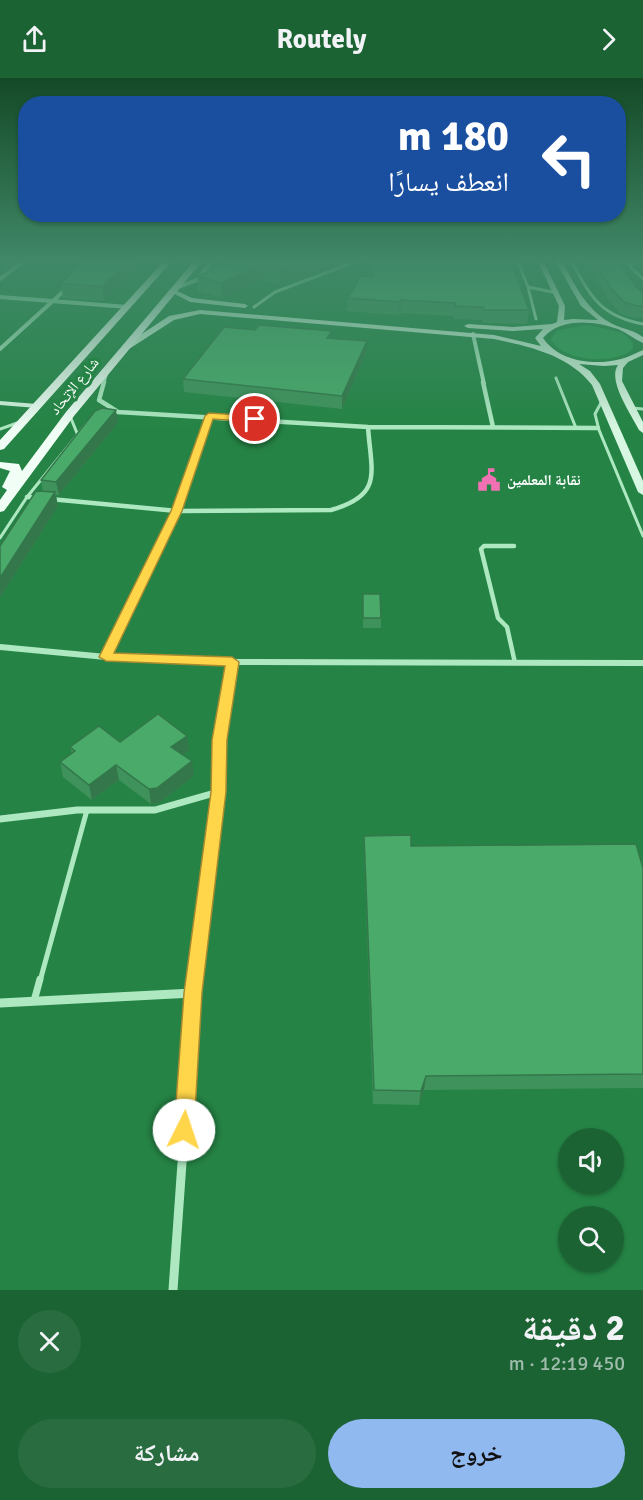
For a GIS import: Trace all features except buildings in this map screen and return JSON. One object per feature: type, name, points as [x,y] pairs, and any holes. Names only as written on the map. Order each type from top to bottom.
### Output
[{"type":"main road","name":"شارع الإتحاد","points":[[0,447],[119,317]]},
{"type":"main road","name":"شارع الإتحاد","points":[[0,508],[70,414],[152,317]]},
{"type":"main road","points":[[126,347],[172,318],[179,317]]},
{"type":"main road","points":[[256,317],[472,334],[515,340],[551,352],[566,359],[591,378],[603,399],[643,492]]},
{"type":"main road","points":[[560,323],[562,317]]},
{"type":"main road","points":[[597,317],[609,324],[639,335],[643,341]]},
{"type":"main road","points":[[391,319],[502,328],[551,326]]},
{"type":"main road","points":[[551,352],[542,345],[539,338],[542,332],[551,326],[583,321],[609,324]]},
{"type":"main road","points":[[566,359],[595,364],[624,362],[639,357],[643,352]]},
{"type":"main road","points":[[624,362],[617,375],[643,430]]},
{"type":"main road","points":[[0,403],[37,406]]},
{"type":"main road","points":[[0,465],[15,466],[16,471],[0,503]]},
{"type":"street","points":[[0,349],[37,317]]},
{"type":"street","points":[[472,334],[493,428]]},
{"type":"street","points":[[108,369],[99,400],[118,412],[368,427],[598,428]]},
{"type":"street","points":[[106,657],[177,511],[209,416]]},
{"type":"street","points":[[27,497],[177,511],[308,512],[331,510],[349,505],[368,491],[371,481],[368,427]]},
{"type":"street","points":[[0,647],[106,657],[232,662],[643,663]]},
{"type":"street","points":[[173,1290],[193,993],[218,792],[219,740],[232,662]]},
{"type":"street","points":[[0,819],[87,810],[155,810],[218,792]]},
{"type":"street","points":[[0,1003],[193,993]]},
{"type":"lane","points":[[616,317],[625,321],[643,324]]},
{"type":"lane","points":[[556,378],[576,428]]},
{"type":"lane","points":[[603,399],[595,414],[598,428],[609,460],[643,536]]},
{"type":"lane","points":[[632,408],[643,408]]},
{"type":"lane","points":[[107,415],[118,412]]},
{"type":"lane","points":[[70,414],[76,433]]},
{"type":"lane","points":[[0,429],[23,422]]},
{"type":"lane","points":[[0,538],[27,497],[76,433],[90,422]]},
{"type":"lane","points":[[514,546],[486,546],[481,549],[498,618],[507,627],[515,663]]},
{"type":"lane","points":[[34,1001],[87,810]]},
{"type":"green space","points":[[589,325],[623,333],[633,343],[633,349],[614,357],[589,359],[566,353],[551,339],[558,330]]},
{"type":"place","name":"نقابة المعلمين","points":[[489,480]]},
{"type":"route","points":[[184,1130],[193,993],[218,792],[219,740],[232,662],[106,657],[177,511],[209,416],[255,419]]}]
